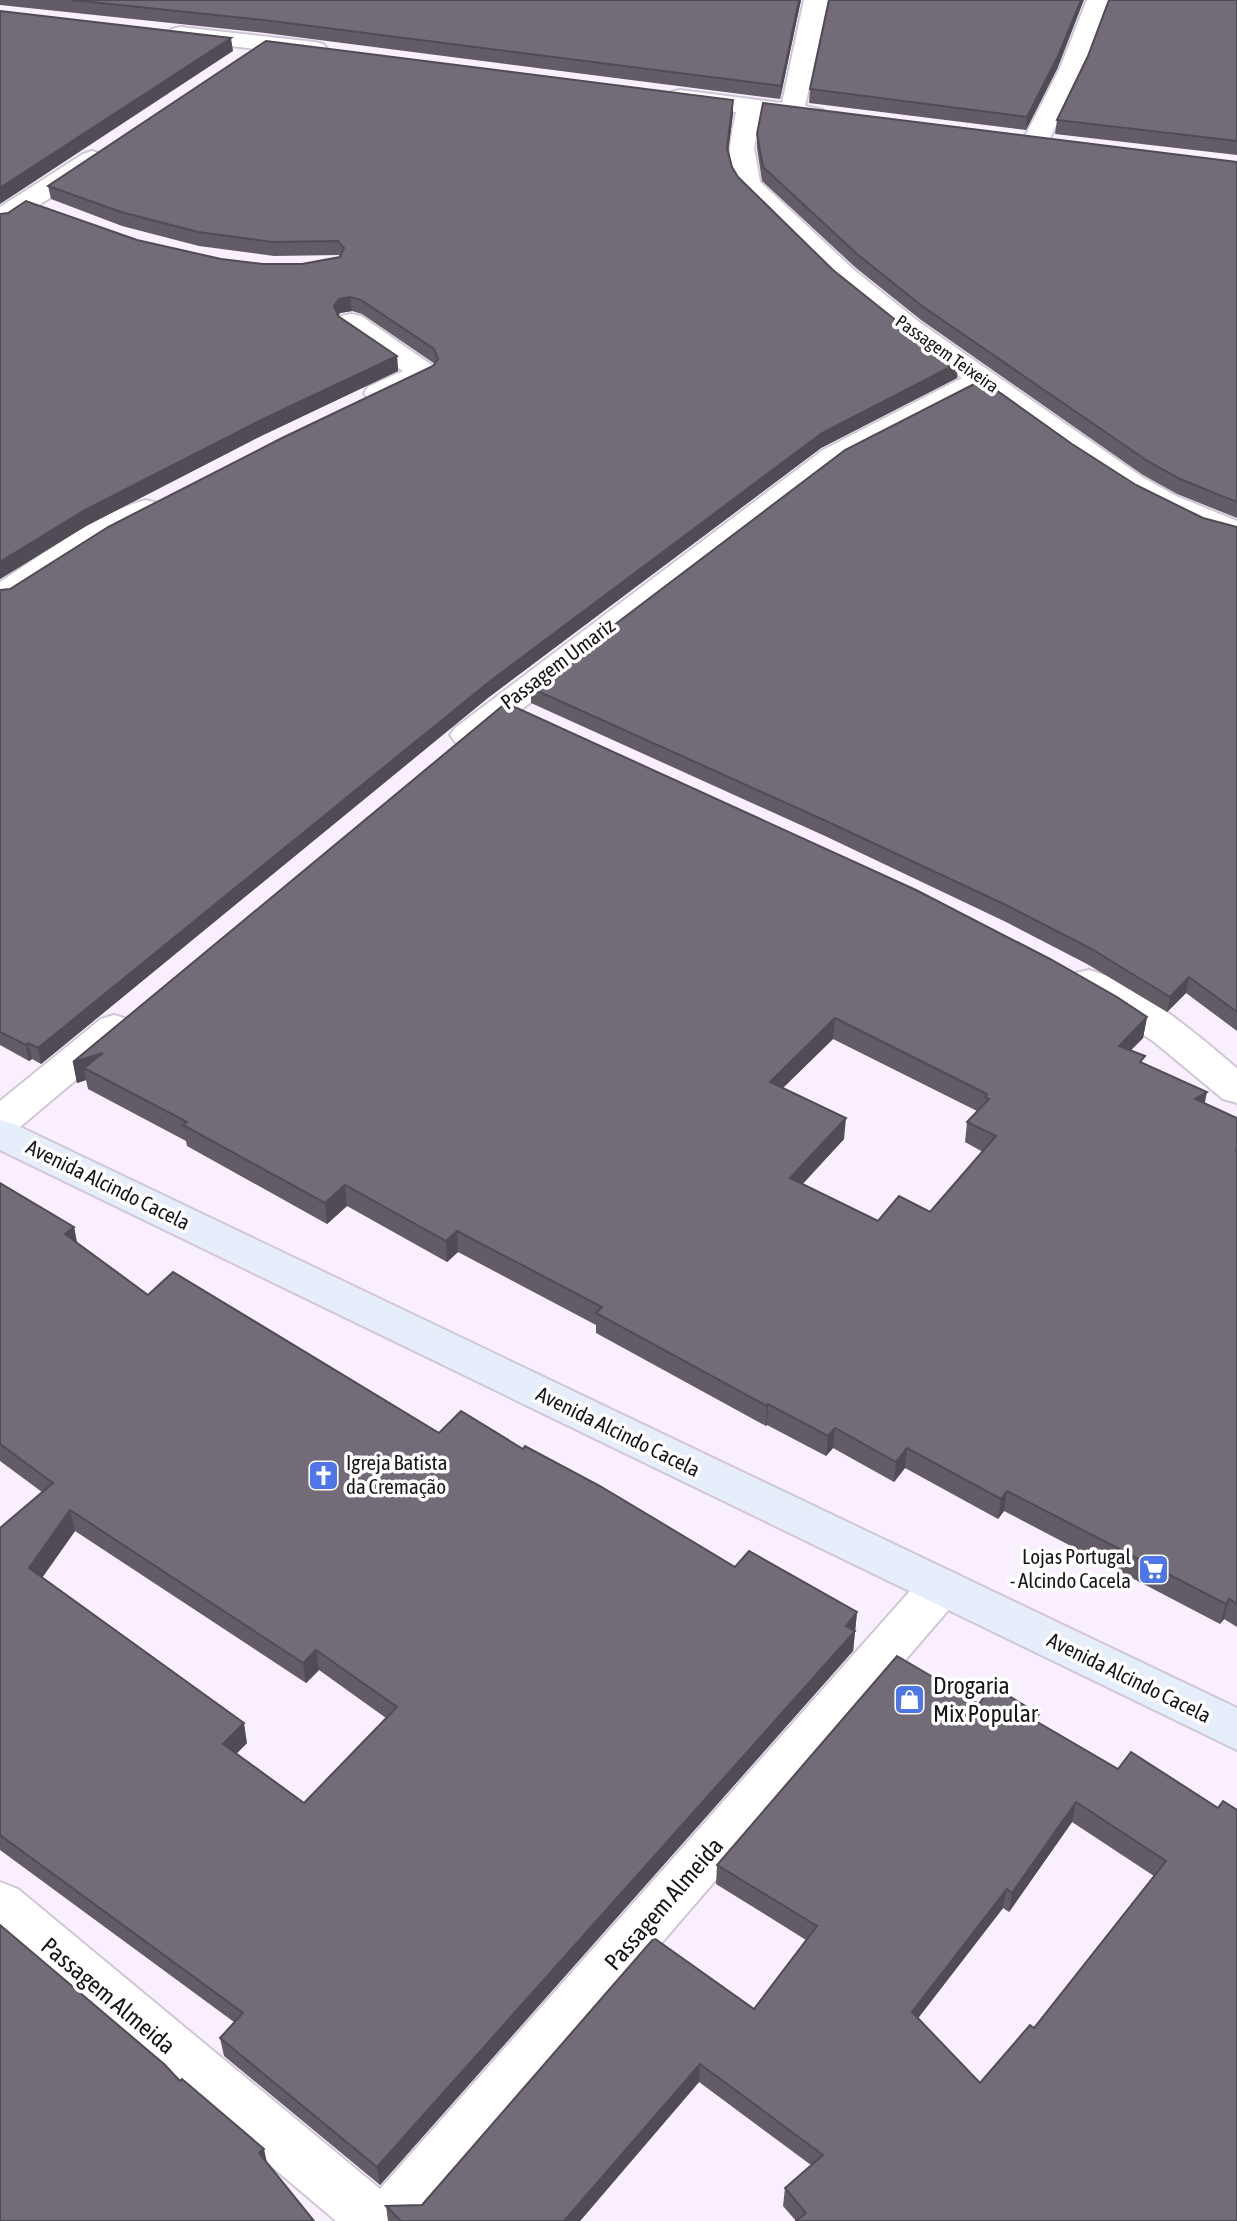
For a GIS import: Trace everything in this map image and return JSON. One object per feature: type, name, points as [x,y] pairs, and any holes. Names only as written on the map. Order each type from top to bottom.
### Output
[{"type":"main road","name":"Avenida Alcindo Cacela","points":[[0,1133],[1237,1730]]},
{"type":"street","points":[[792,112],[816,0]]},
{"type":"street","points":[[1035,142],[1072,68],[1099,0]]},
{"type":"street","points":[[159,31],[334,52]]},
{"type":"street","points":[[231,66],[265,43]]},
{"type":"street","points":[[652,93],[833,117]]},
{"type":"street","name":"Passagem Teixeira","points":[[749,106],[741,148],[748,184],[844,276],[909,328],[1131,483],[1165,502],[1237,532]]},
{"type":"street","points":[[1008,139],[1062,145]]},
{"type":"street","points":[[0,219],[106,149]]},
{"type":"street","points":[[27,202],[52,212]]},
{"type":"street","points":[[348,408],[424,372],[351,322]]},
{"type":"street","name":"Passagem Umariz","points":[[449,750],[503,706],[834,456],[982,379]]},
{"type":"street","points":[[0,595],[98,534],[172,495]]},
{"type":"street","points":[[503,706],[540,723]]},
{"type":"street","points":[[1063,967],[1142,1013],[1209,1064],[1237,1090]]},
{"type":"street","points":[[0,1122],[139,1007]]},
{"type":"street","name":"Passagem Almeida","points":[[387,2221],[941,1587]]},
{"type":"street","name":"Passagem Almeida","points":[[0,1905],[377,2221]]},
{"type":"building","points":[[72,0],[799,0],[781,86],[264,20]]},
{"type":"building","points":[[829,0],[1081,0],[1059,54],[1027,117],[810,89]]},
{"type":"building","points":[[1109,0],[1237,0],[1237,141],[1057,120],[1088,56]]},
{"type":"building","points":[[0,11],[231,38],[0,188]]},
{"type":"building","points":[[266,41],[733,100],[727,148],[738,177],[833,270],[898,322],[958,363],[822,433],[489,682],[38,1048],[0,1032],[0,590],[10,589],[108,527],[282,438],[433,366],[438,359],[434,349],[361,300],[350,297],[339,299],[334,306],[338,316],[397,356],[259,421],[83,511],[0,562],[0,214],[8,213],[26,201],[137,240],[221,259],[263,264],[302,264],[340,257],[344,248],[338,241],[272,242],[198,232],[121,212],[48,186]]},
{"type":"building","points":[[763,103],[1237,162],[1237,502],[1180,479],[1146,460],[922,306],[857,254],[763,167],[757,134]]},
{"type":"building","points":[[982,380],[1072,444],[1136,485],[1203,518],[1237,527],[1237,1012],[1189,977],[1170,997],[1090,948],[1008,906],[531,688],[845,450]]},
{"type":"building","points":[[506,703],[916,890],[1050,959],[1147,1017],[1119,1046],[1145,1056],[1140,1062],[1207,1092],[1195,1099],[1237,1118],[1237,1604],[1229,1599],[1226,1604],[1007,1491],[1001,1499],[907,1448],[896,1462],[835,1428],[828,1436],[596,1313],[602,1307],[457,1231],[446,1241],[345,1185],[325,1203],[183,1125],[187,1122],[84,1068],[103,1053],[73,1062]],"holes":[[[835,1018],[987,1094],[985,1097],[989,1099],[967,1122],[996,1136],[930,1212],[899,1196],[878,1221],[790,1178],[846,1118],[770,1082]]]},
{"type":"building","points":[[0,1183],[74,1227],[65,1234],[148,1295],[173,1272],[439,1433],[461,1411],[523,1449],[525,1446],[600,1486],[735,1567],[749,1551],[857,1612],[846,1626],[855,1631],[377,2167],[220,2038],[243,2013],[0,1835],[0,1528],[53,1483],[0,1444]],"holes":[[[70,1510],[303,1663],[316,1650],[397,1707],[304,1803],[223,1744],[244,1723],[29,1568]]]},
{"type":"building","points":[[897,1656],[979,1704],[992,1686],[1039,1714],[1034,1720],[1118,1769],[1131,1752],[1218,1808],[1223,1801],[1237,1810],[1237,2221],[796,2221],[806,2213],[785,2188],[823,2155],[700,2064],[564,2221],[401,2221],[386,2206],[422,2205],[654,1938],[754,2009],[817,1926],[717,1865]],"holes":[[[1076,1802],[1166,1861],[1034,2028],[1030,2025],[980,2083],[912,2012],[1007,1889],[1012,1893]]]},
{"type":"building","points":[[0,1925],[164,2064],[180,2081],[182,2079],[264,2149],[259,2153],[314,2221],[0,2221]]},
{"type":"place","name":"Igreja Batista da Cremação","points":[[323,1475]]},
{"type":"place","name":"Lojas Portugal - Alcindo Cacela","points":[[1154,1569]]},
{"type":"place","name":"Drogaria Mix Popular","points":[[910,1700]]}]
